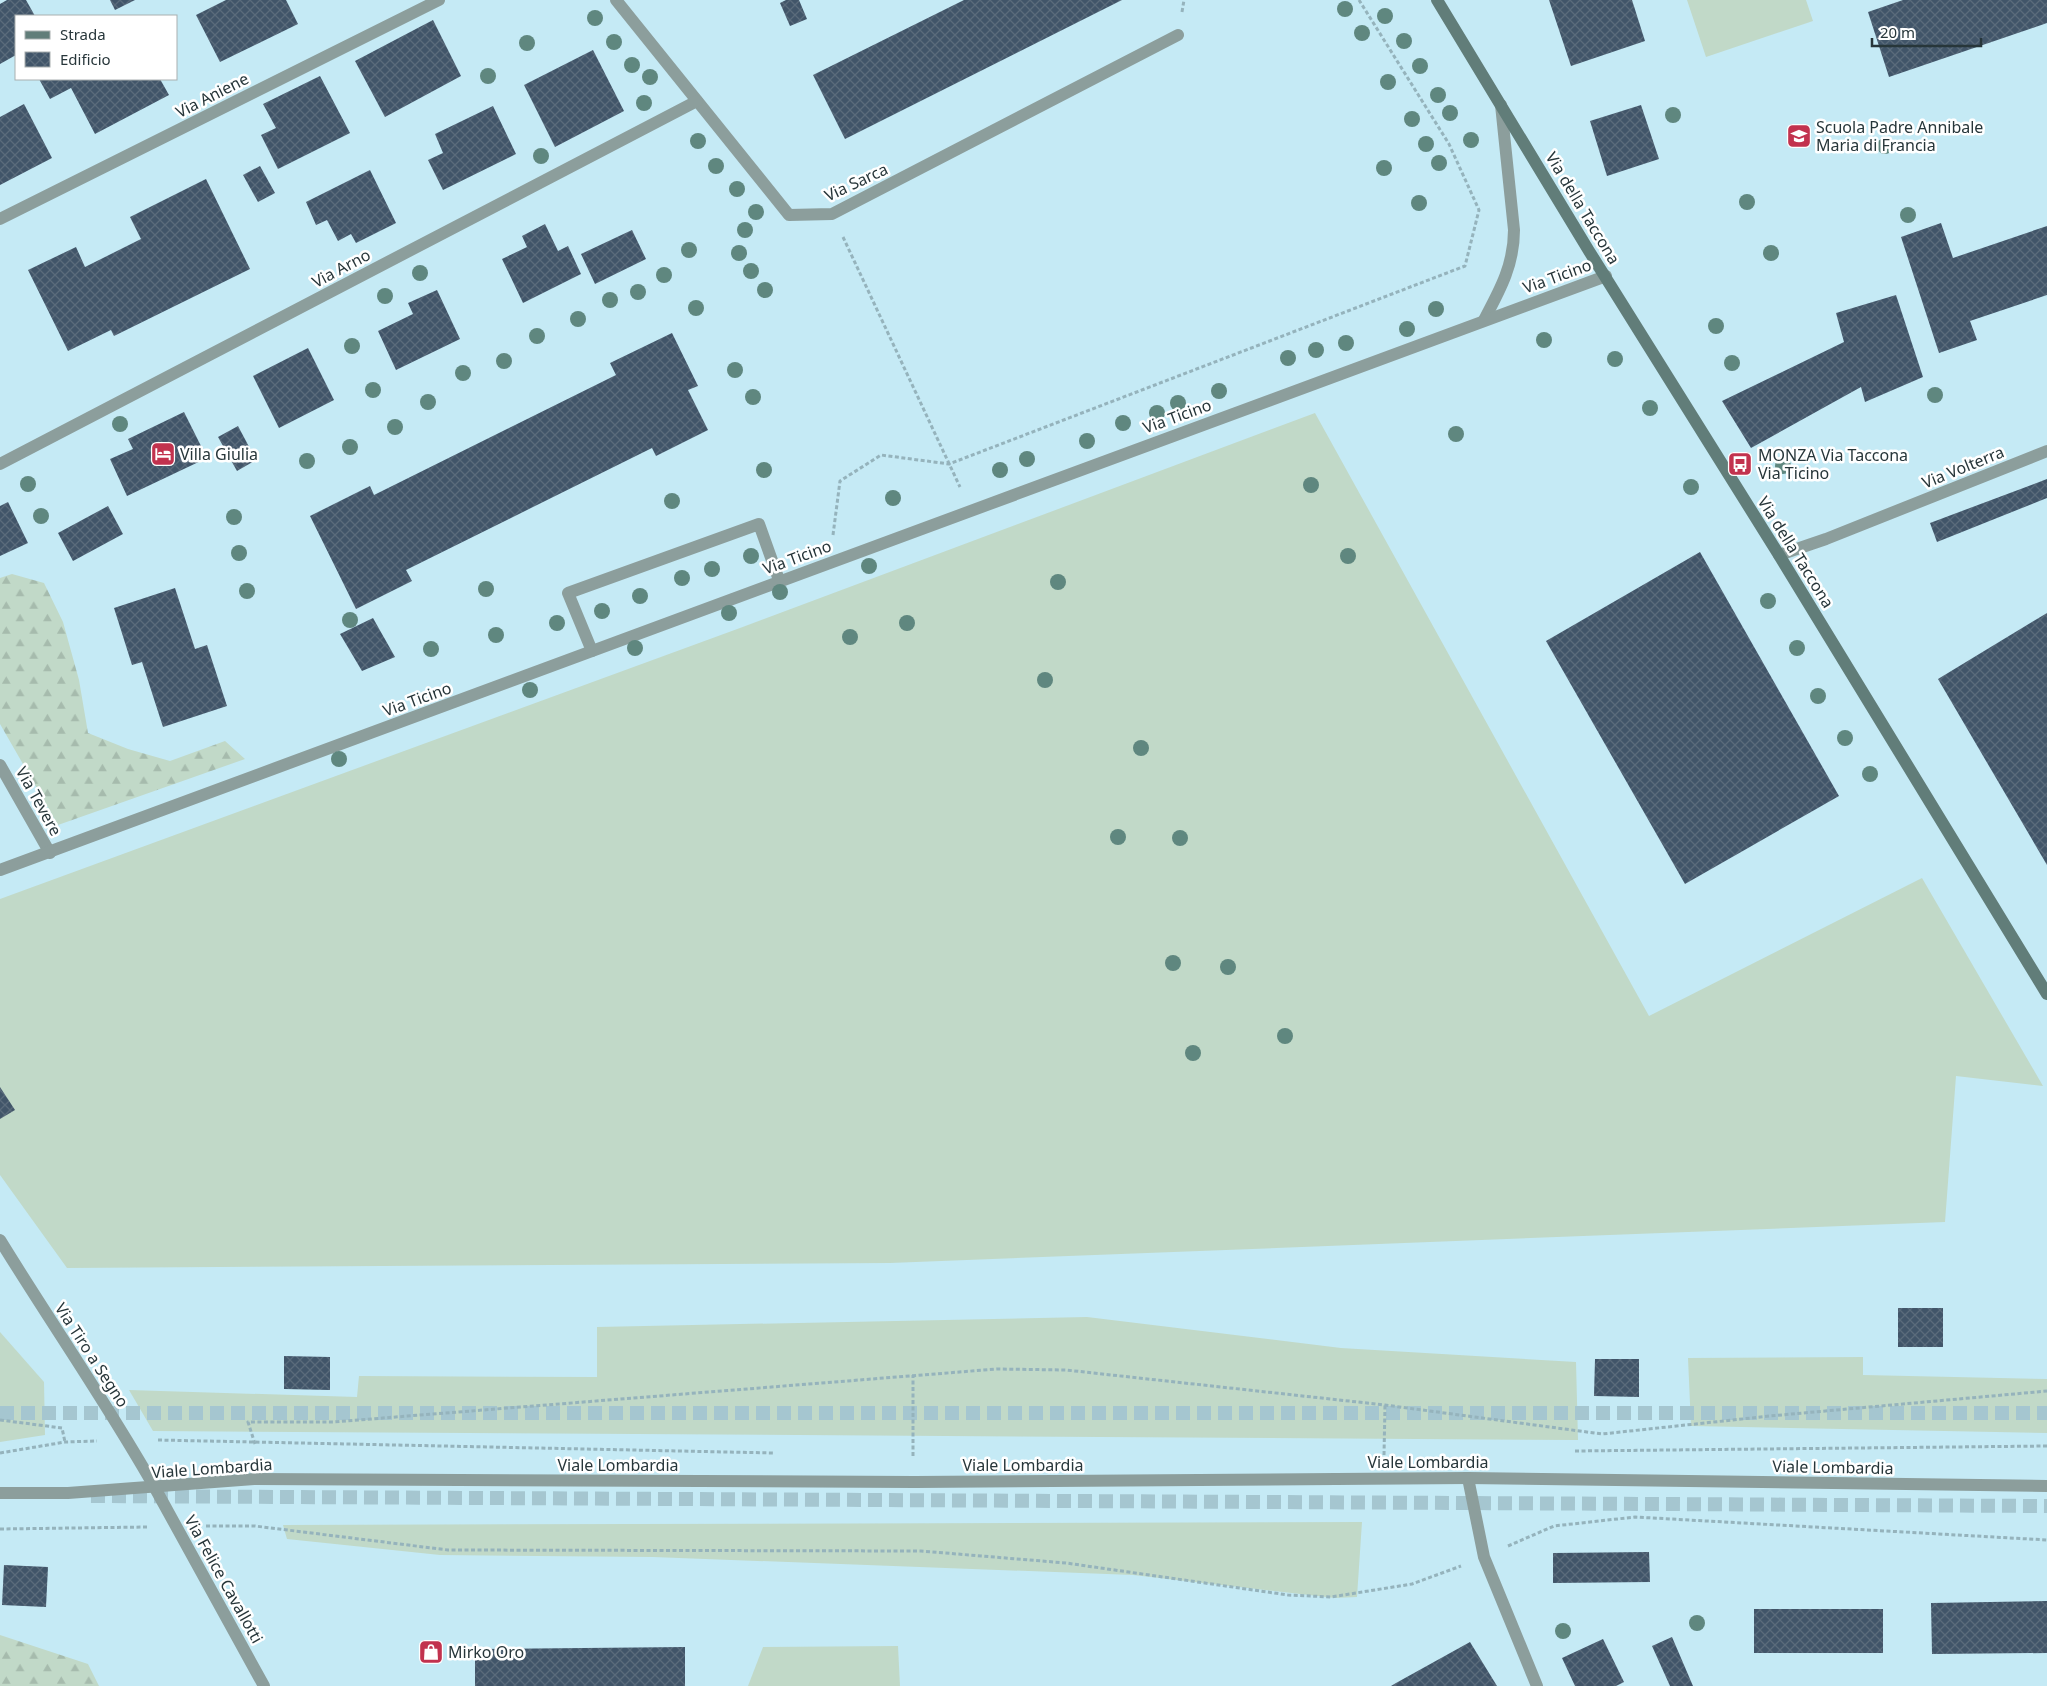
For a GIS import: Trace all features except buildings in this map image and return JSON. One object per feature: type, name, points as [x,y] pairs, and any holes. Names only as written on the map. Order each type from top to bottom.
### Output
[{"type":"main road","name":"Via della Taccona","points":[[1437,0],[2047,994]]},
{"type":"street","name":"Via Aniene","points":[[0,219],[439,0]]},
{"type":"street","name":"Via Sarca","points":[[616,0],[789,215],[832,214],[1178,35]]},
{"type":"street","name":"Via Arno","points":[[0,464],[697,100]]},
{"type":"street","name":"Via della Taccona","points":[[1484,320],[1505,278],[1514,250],[1514,230],[1501,102]]},
{"type":"street","name":"Via Ticino","points":[[0,870],[50,853],[779,580],[1606,276]]},
{"type":"street","name":"Via Volterra","points":[[1779,555],[2047,451]]},
{"type":"street","points":[[592,651],[568,593],[760,524],[779,580]]},
{"type":"street","name":"Via Tevere","points":[[0,765],[50,853]]},
{"type":"street","name":"Via Tiro a Segno","points":[[0,1240],[127,1439],[155,1488]]},
{"type":"street","points":[[1468,1478],[1484,1557],[1538,1686]]},
{"type":"street","name":"Viale Lombardia","points":[[0,1493],[68,1493],[254,1480],[925,1482],[1468,1478],[2047,1486]]},
{"type":"street","name":"Via Felice Cavallotti","points":[[155,1488],[264,1686]]},
{"type":"path","points":[[829,563],[840,481],[881,455],[949,464],[1465,266],[1479,210],[1449,144],[1359,0]]},
{"type":"path","points":[[832,214],[971,510]]},
{"type":"path","points":[[255,1444],[248,1422],[333,1422],[997,1369],[1066,1370],[1385,1405],[1602,1434],[1770,1416],[2047,1392]]},
{"type":"path","points":[[913,1375],[913,1456]]},
{"type":"path","points":[[1384,1455],[1385,1405]]},
{"type":"path","points":[[0,1420],[62,1428],[65,1442]]},
{"type":"path","points":[[0,1454],[65,1442],[127,1439],[255,1444],[293,1443],[775,1453]]},
{"type":"path","points":[[1573,1452],[2047,1446]]},
{"type":"path","points":[[1376,1455],[1394,1455]]},
{"type":"path","points":[[903,1456],[923,1456]]},
{"type":"path","points":[[0,1529],[255,1526],[448,1550],[922,1551],[1066,1563],[1288,1594],[1331,1597],[1412,1584],[1484,1557],[1554,1526],[1635,1517],[2047,1540]]},
{"type":"green space","points":[[1687,0],[1806,0],[1813,21],[1706,57]]},
{"type":"green space","points":[[1315,413],[1649,1016],[1922,878],[2043,1086],[1956,1076],[1945,1222],[890,1263],[67,1268],[0,1175],[0,899],[740,628]]},
{"type":"green space","points":[[12,574],[44,583],[63,622],[79,680],[88,733],[128,749],[170,761],[225,741],[245,759],[58,825],[0,724],[0,578]]},
{"type":"green space","points":[[1087,1317],[1341,1348],[1576,1362],[1578,1440],[153,1431],[129,1390],[357,1397],[359,1376],[597,1377],[597,1327]]},
{"type":"green space","points":[[0,1332],[44,1382],[45,1435],[0,1442]]},
{"type":"green space","points":[[1863,1357],[1863,1375],[2047,1379],[2047,1433],[1691,1426],[1688,1358]]},
{"type":"green space","points":[[1362,1522],[1357,1597],[1335,1598],[1133,1575],[653,1557],[440,1555],[287,1539],[283,1525]]},
{"type":"green space","points":[[0,1635],[88,1664],[99,1686],[0,1686]]},
{"type":"green space","points":[[898,1646],[900,1686],[748,1686],[763,1647]]},
{"type":"tunnel","points":[[0,1413],[2047,1413]]},
{"type":"tunnel","points":[[91,1496],[2047,1506]]},
{"type":"place","name":"Scuola Padre Annibale Maria di Francia","points":[[1799,136]]},
{"type":"place","name":"Villa Giulia","points":[[163,454]]},
{"type":"place","name":"MONZA Via Taccona Via Ticino","points":[[1740,464]]},
{"type":"place","name":"Mirko Oro","points":[[431,1652]]}]
